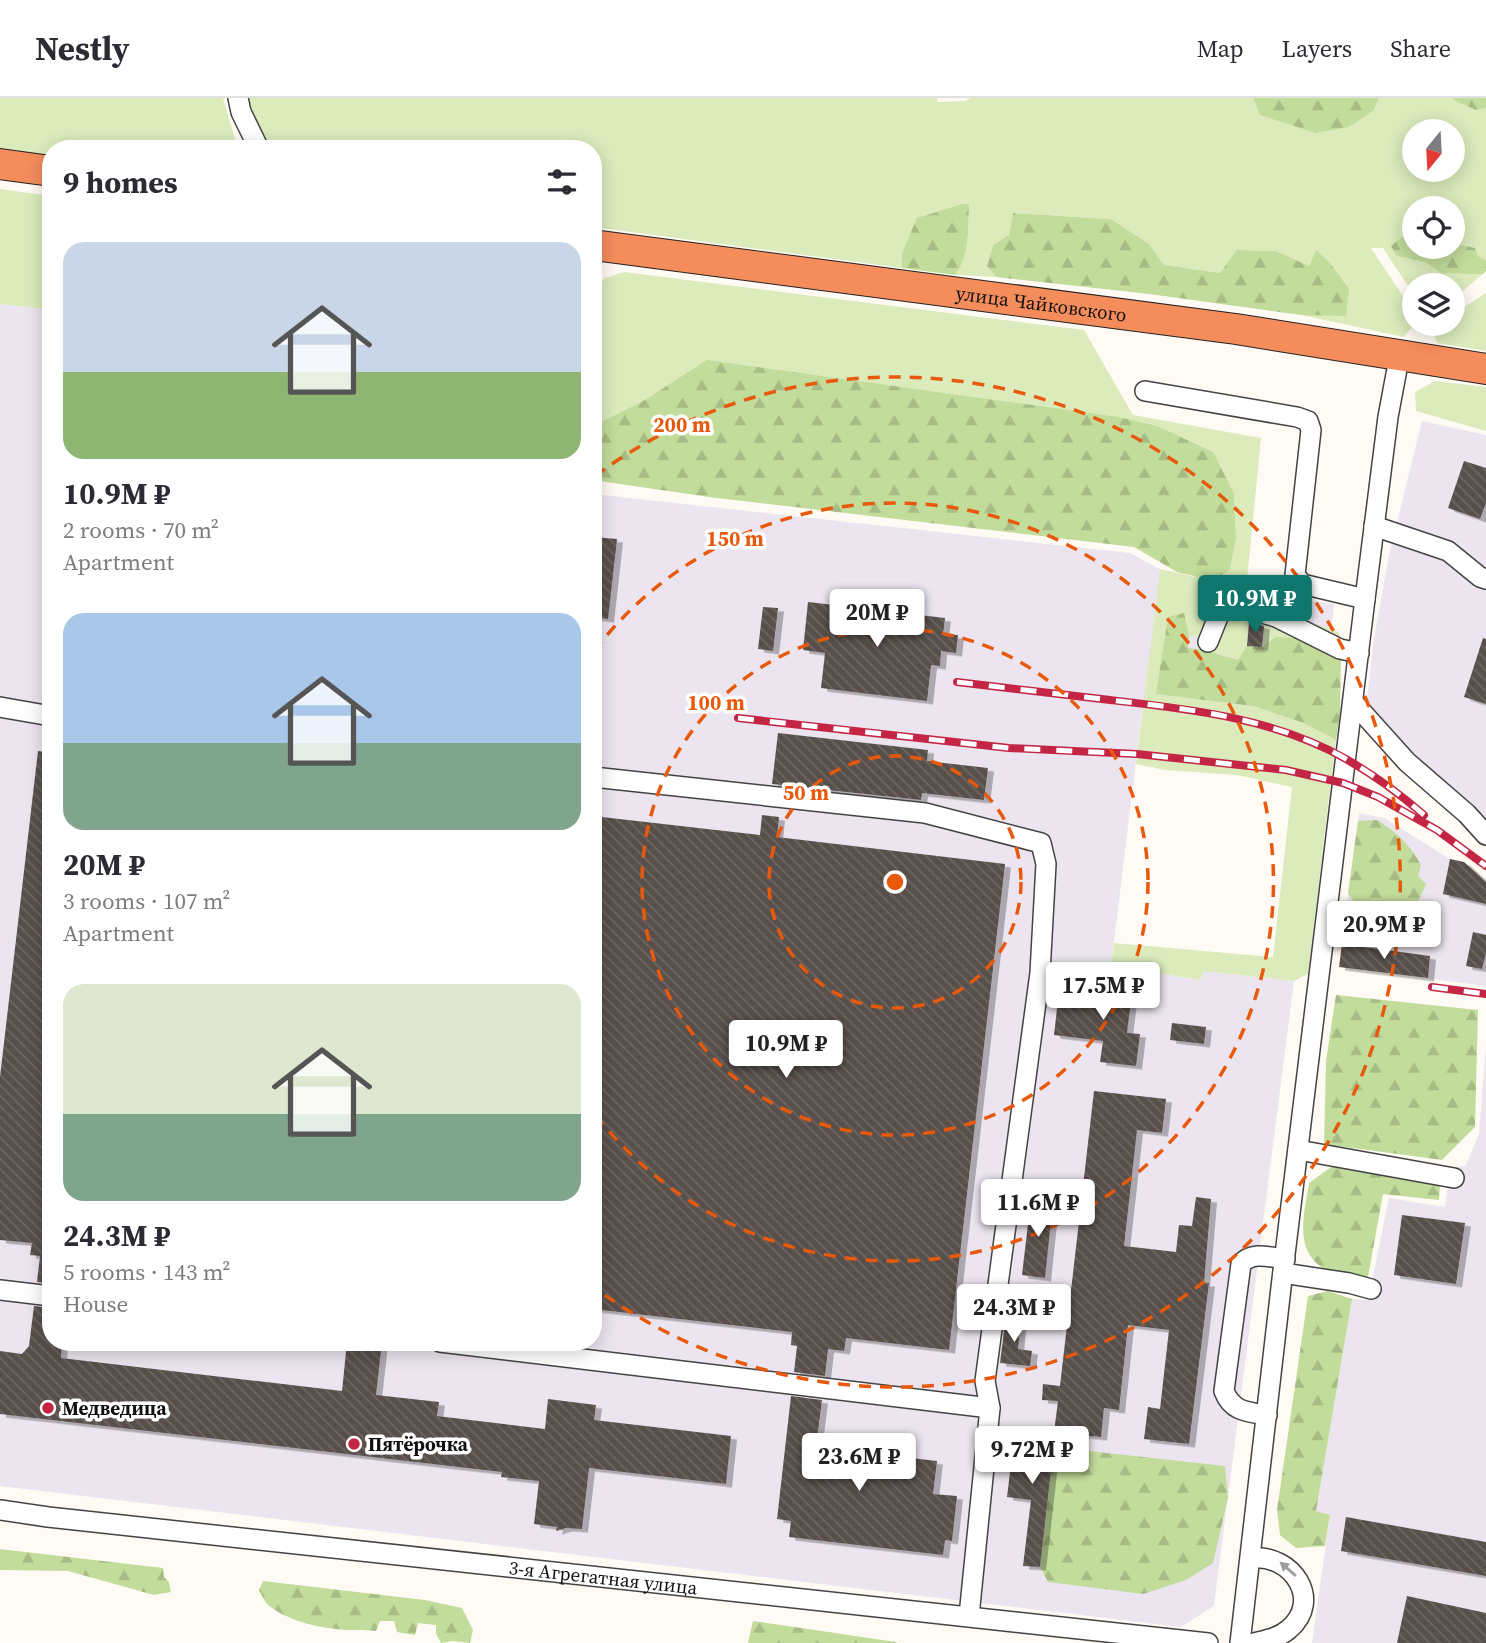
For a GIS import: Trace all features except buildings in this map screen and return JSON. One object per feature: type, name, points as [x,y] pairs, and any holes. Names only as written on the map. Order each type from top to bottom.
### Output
[{"type":"highway","points":[[0,164],[42,170]]},
{"type":"highway","name":"улица Чайковского","points":[[602,246],[1236,329],[1400,353],[1486,369]]},
{"type":"street","points":[[238,98],[241,112],[255,140]]},
{"type":"street","points":[[1240,1643],[1374,526],[1388,417],[1400,353]]},
{"type":"street","points":[[1145,391],[1308,421],[1311,430],[1295,575],[1302,584],[1365,599]]},
{"type":"street","points":[[1374,526],[1448,551],[1486,579]]},
{"type":"street","points":[[1208,642],[1224,602],[1276,617],[1340,649],[1359,653]]},
{"type":"street","points":[[1353,702],[1407,761],[1467,814],[1486,835]]},
{"type":"street","points":[[0,707],[42,714]]},
{"type":"street","points":[[602,778],[925,813],[1041,843],[1046,864],[1040,973],[985,1381],[990,1408],[969,1616]]},
{"type":"street","points":[[1298,1150],[1454,1178]]},
{"type":"street","points":[[1267,1415],[1237,1409],[1224,1391],[1241,1264],[1253,1255],[1371,1289]]},
{"type":"street","points":[[0,1290],[42,1295]]},
{"type":"street","points":[[515,1351],[990,1408]]},
{"type":"street","name":"3-я Агрегатная улица","points":[[0,1510],[1208,1643]]},
{"type":"street","points":[[0,1520],[48,1517]]},
{"type":"street","points":[[1252,1558],[1277,1560],[1289,1567],[1302,1590],[1303,1604],[1299,1617],[1291,1628],[1279,1636],[1254,1643]]},
{"type":"shaded area","points":[[0,304],[42,309],[42,1351],[602,1351],[602,495],[1130,553],[1160,569],[1169,580],[1334,604],[1319,739],[1143,704],[1111,966],[1200,980],[1204,971],[1294,981],[1214,1606],[1181,1627],[0,1486]]},
{"type":"shaded area","points":[[1422,421],[1486,435],[1486,824],[1366,711],[1373,644],[1389,555]]},
{"type":"shaded area","points":[[1359,813],[1384,818],[1450,859],[1464,862],[1486,882],[1486,986],[1339,967]]},
{"type":"shaded area","points":[[1486,1045],[1486,1643],[1312,1643],[1330,1515],[1316,1511],[1352,1299],[1368,1300],[1389,1198],[1445,1207],[1450,1169],[1466,1165],[1479,1134]]},
{"type":"green space","points":[[0,98],[223,98],[235,140],[42,140],[42,155],[0,149]]},
{"type":"green space","points":[[245,98],[938,98],[937,102],[965,101],[971,98],[1253,98],[1260,115],[1374,110],[1379,98],[1453,98],[1476,110],[1486,108],[1486,260],[1478,256],[1475,248],[1465,246],[1465,196],[1402,196],[1402,237],[1397,256],[1425,262],[1441,273],[1402,273],[1402,277],[1383,248],[1371,248],[1402,295],[1404,337],[1301,315],[1346,315],[1316,250],[1309,266],[1276,251],[1238,250],[1220,273],[1164,265],[1149,244],[1111,219],[1013,213],[1009,235],[993,245],[987,266],[996,277],[955,275],[966,251],[969,205],[951,209],[924,230],[902,253],[902,268],[602,228],[602,140],[264,140],[255,125]]},
{"type":"green space","points":[[1253,98],[1379,98],[1374,110],[1349,127],[1316,133],[1260,115]]},
{"type":"green space","points":[[1453,98],[1486,98],[1486,108],[1476,110]]},
{"type":"green space","points":[[0,189],[42,195],[42,309],[0,304]]},
{"type":"green space","points":[[969,204],[967,241],[963,259],[955,275],[902,268],[902,253],[917,218]]},
{"type":"green space","points":[[1013,213],[1111,219],[1149,244],[1164,265],[1220,273],[1237,250],[1276,251],[1309,266],[1316,250],[1330,263],[1349,289],[1346,316],[1301,315],[996,277],[987,266],[993,245],[1009,235]]},
{"type":"green space","points":[[1402,237],[1402,257],[1397,256],[1391,246]]},
{"type":"green space","points":[[1465,246],[1475,248],[1478,256],[1486,260],[1486,271],[1483,274],[1441,273],[1425,262],[1411,259],[1465,259]]},
{"type":"green space","points":[[624,272],[1084,330],[1133,415],[1261,438],[1245,600],[1339,632],[1341,658],[1277,637],[1262,647],[1264,623],[1249,622],[1247,646],[1239,660],[1199,649],[1200,637],[1189,636],[1183,613],[1156,694],[1253,706],[1304,723],[1336,740],[1308,974],[1294,981],[1204,971],[1200,980],[1111,966],[1114,943],[1273,957],[1292,787],[1237,775],[1165,770],[1136,764],[1160,569],[1214,581],[1230,568],[1236,539],[1234,494],[645,400],[602,422],[602,282]]},
{"type":"green space","points":[[1465,274],[1483,274],[1465,289]]},
{"type":"green space","points":[[1486,293],[1486,351],[1437,343],[1435,336],[1465,336],[1465,306]]},
{"type":"green space","points":[[707,360],[1118,417],[1157,426],[1213,452],[1234,494],[1236,539],[1230,569],[1214,581],[1177,572],[1134,547],[709,497],[602,481],[602,422],[645,400]]},
{"type":"green space","points":[[1435,381],[1486,387],[1486,431],[1416,411],[1415,392]]},
{"type":"green space","points":[[1184,613],[1189,636],[1188,648],[1238,660],[1247,646],[1262,647],[1276,637],[1312,639],[1341,658],[1340,715],[1336,740],[1304,723],[1253,706],[1156,694],[1168,617]]},
{"type":"green space","points":[[1377,820],[1402,839],[1421,865],[1418,876],[1426,884],[1411,917],[1389,918],[1358,908],[1348,893],[1358,821]]},
{"type":"green space","points":[[1336,995],[1478,1010],[1475,1127],[1442,1160],[1324,1144],[1326,1061]]},
{"type":"green space","points":[[1334,1165],[1440,1184],[1439,1200],[1383,1194],[1368,1277],[1344,1276],[1330,1272],[1318,1264],[1305,1245],[1303,1221],[1309,1183]]},
{"type":"green space","points":[[1328,1291],[1352,1299],[1316,1511],[1330,1515],[1325,1546],[1296,1548],[1280,1535],[1277,1510],[1308,1296]]},
{"type":"green space","points":[[1054,1432],[1089,1436],[1089,1451],[1225,1466],[1228,1498],[1213,1563],[1186,1580],[1143,1594],[1048,1582],[1040,1567]]},
{"type":"green space","points":[[0,1549],[163,1568],[171,1592],[154,1595],[68,1571],[0,1570]]},
{"type":"green space","points":[[263,1581],[425,1600],[462,1608],[473,1630],[470,1643],[441,1643],[436,1634],[436,1625],[418,1623],[415,1635],[397,1632],[394,1621],[380,1621],[376,1631],[341,1630],[300,1622],[268,1605],[259,1590]]},
{"type":"green space","points":[[753,1621],[896,1642],[897,1643],[748,1643]]},
{"type":"railway","points":[[957,682],[1170,707],[1261,725],[1318,745],[1346,759],[1386,785],[1424,815]]},
{"type":"railway","points":[[738,718],[1009,748],[1137,754],[1286,770],[1343,783],[1378,797],[1437,830],[1486,866]]},
{"type":"railway","points":[[1432,987],[1486,994]]},
{"type":"place","name":"Медведица","points":[[48,1408]]},
{"type":"place","name":"Пятёрочка","points":[[354,1444]]}]
